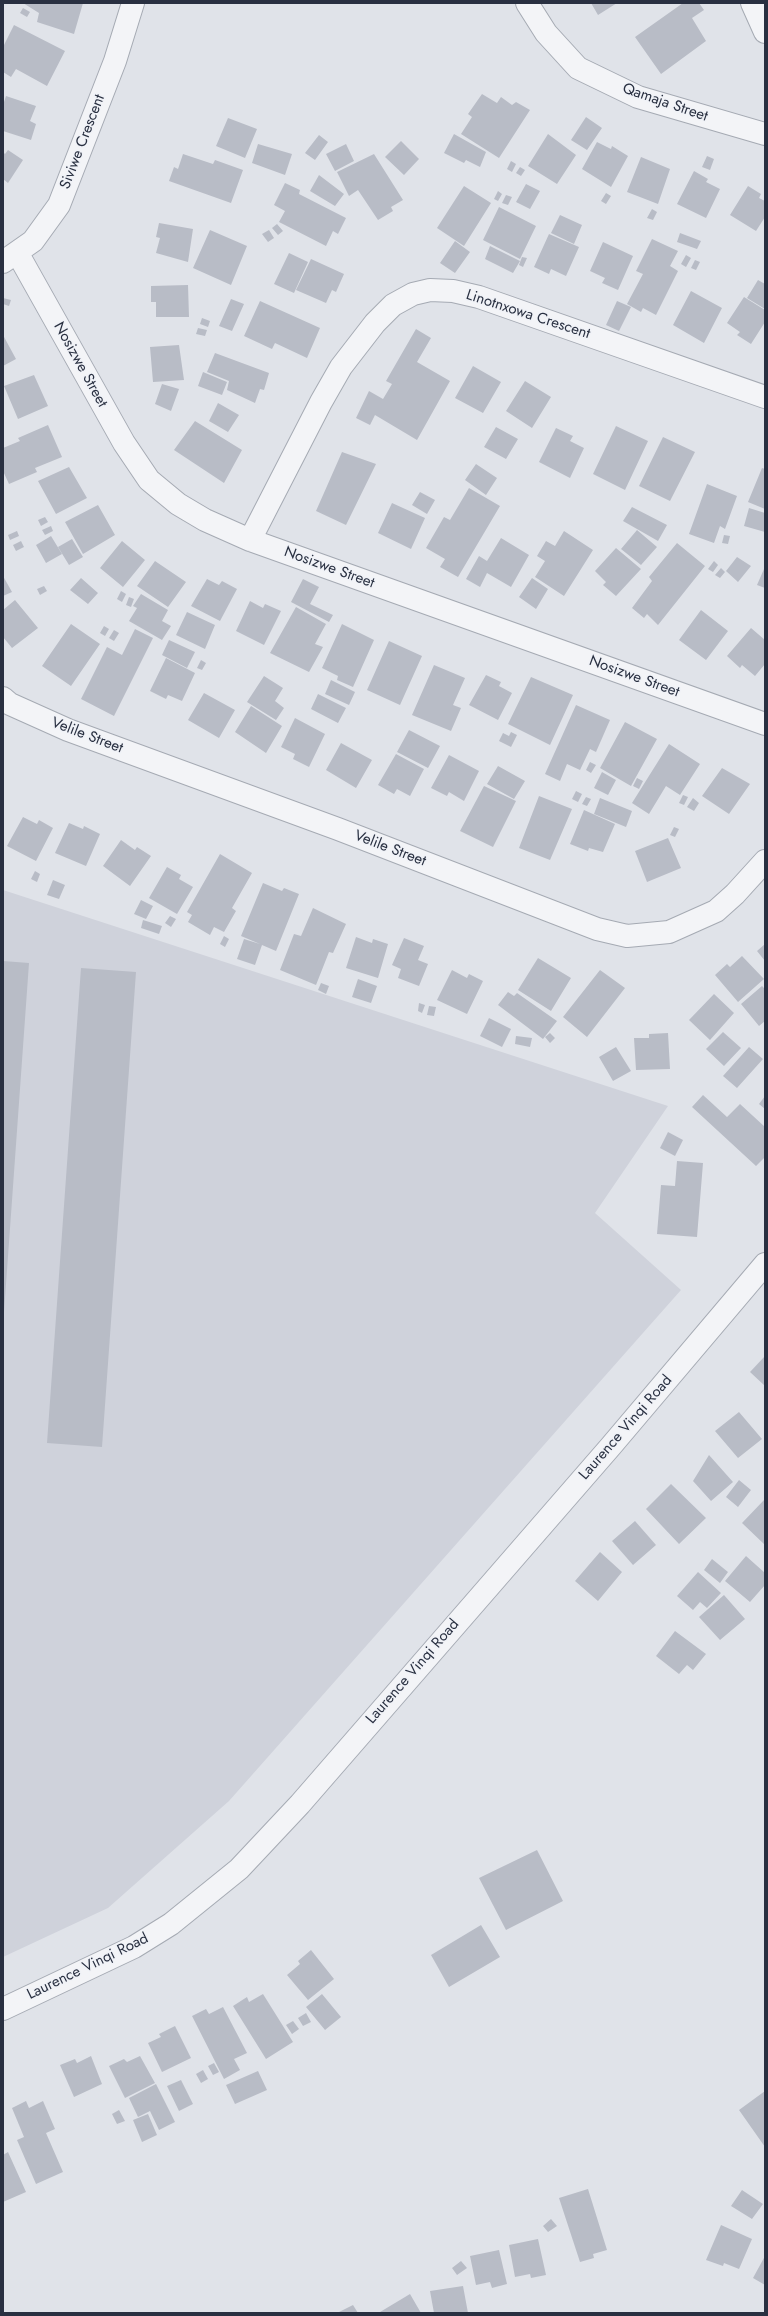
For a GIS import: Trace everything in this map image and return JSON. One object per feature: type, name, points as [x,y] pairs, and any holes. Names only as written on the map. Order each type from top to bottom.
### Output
[{"type":"street","name":"Siviwe Crescent","points":[[10,258],[33,241],[59,206],[114,61],[133,3]]},
{"type":"street","name":"Qamaja Street","points":[[527,3],[546,33],[578,68],[638,96],[765,134]]},
{"type":"street","points":[[752,3],[765,32]]},
{"type":"street","name":"Nosizwe Street","points":[[10,258],[124,443],[149,480],[178,504],[205,520],[250,540],[765,724]]},
{"type":"street","name":"Linotnxowa Crescent","points":[[250,540],[320,402],[341,367],[375,323],[394,305],[412,294],[430,290],[453,291],[478,296],[765,396]]},
{"type":"street","name":"Velile Street","points":[[3,698],[10,704],[68,730],[338,829],[597,929],[627,936],[669,932],[716,911],[735,894],[765,861]]},
{"type":"street","name":"Laurence Vinqi Road","points":[[3,2009],[134,1947],[171,1924],[239,1869],[300,1804],[611,1446],[765,1264]]},
{"type":"shaded area","points":[[3,890],[668,1106],[595,1213],[681,1290],[229,1801],[108,1908],[3,1957]]},
{"type":"building","points":[[23,3],[83,3],[74,34],[37,22],[39,13]]},
{"type":"building","points":[[591,3],[617,3],[598,15]]},
{"type":"building","points":[[683,3],[699,3],[704,10],[692,18],[706,41],[661,74],[635,37]]},
{"type":"building","points":[[23,8],[30,12],[27,17],[20,13]]},
{"type":"building","points":[[14,25],[65,51],[47,86],[16,69],[11,77],[3,72],[3,47]]},
{"type":"building","points":[[482,94],[497,103],[501,97],[512,105],[516,102],[530,110],[499,158],[461,134],[472,117],[468,114]]},
{"type":"building","points":[[6,96],[36,106],[30,121],[36,124],[31,140],[3,131],[3,105]]},
{"type":"building","points":[[586,117],[602,128],[587,150],[571,140]]},
{"type":"building","points":[[228,118],[257,129],[245,158],[216,146]]},
{"type":"building","points":[[454,134],[486,152],[480,167],[466,160],[464,163],[444,153]]},
{"type":"building","points":[[548,134],[576,155],[557,184],[528,166]]},
{"type":"building","points":[[319,135],[328,142],[315,160],[305,153]]},
{"type":"building","points":[[401,141],[419,159],[404,175],[385,157]]},
{"type":"building","points":[[597,142],[611,149],[612,146],[628,156],[611,187],[582,169]]},
{"type":"building","points":[[258,144],[292,154],[285,175],[252,163]]},
{"type":"building","points":[[346,144],[354,161],[335,171],[326,154]]},
{"type":"building","points":[[8,150],[23,160],[8,183],[3,179],[3,152],[5,154]]},
{"type":"building","points":[[183,154],[213,164],[215,160],[243,170],[231,203],[169,181],[174,167],[178,169]]},
{"type":"building","points":[[374,154],[403,200],[391,207],[393,211],[378,220],[358,190],[349,196],[337,172]]},
{"type":"building","points":[[707,156],[714,159],[710,170],[702,167]]},
{"type":"building","points":[[641,157],[670,169],[658,204],[627,192]]},
{"type":"building","points":[[511,161],[516,164],[512,172],[507,169]]},
{"type":"building","points":[[520,167],[525,170],[521,176],[516,173]]},
{"type":"building","points":[[694,171],[708,179],[706,182],[720,189],[706,218],[677,204]]},
{"type":"building","points":[[319,175],[344,194],[335,206],[310,191]]},
{"type":"building","points":[[285,183],[300,190],[299,194],[346,218],[338,234],[333,231],[326,246],[279,222],[285,211],[274,205]]},
{"type":"building","points":[[526,184],[540,191],[530,209],[516,202]]},
{"type":"building","points":[[464,186],[491,203],[464,246],[437,228]]},
{"type":"building","points":[[748,186],[761,194],[759,198],[765,201],[765,217],[756,231],[730,215]]},
{"type":"building","points":[[498,191],[502,194],[498,201],[494,199]]},
{"type":"building","points":[[606,193],[611,196],[606,204],[601,201]]},
{"type":"building","points":[[506,195],[512,197],[508,205],[502,203]]},
{"type":"building","points":[[499,207],[536,226],[520,259],[483,240]]},
{"type":"building","points":[[652,209],[657,212],[653,220],[647,218]]},
{"type":"building","points":[[560,215],[582,225],[574,244],[551,233]]},
{"type":"building","points":[[159,223],[193,229],[188,262],[156,253],[160,238],[156,237]]},
{"type":"building","points":[[277,224],[283,231],[278,235],[272,228]]},
{"type":"building","points":[[210,230],[247,246],[231,285],[193,268]]},
{"type":"building","points":[[269,230],[274,238],[268,242],[262,234]]},
{"type":"building","points":[[680,233],[701,241],[697,249],[677,242]]},
{"type":"building","points":[[549,234],[579,247],[566,276],[551,269],[549,274],[534,267]]},
{"type":"building","points":[[652,239],[678,251],[670,266],[678,271],[656,315],[643,308],[641,312],[627,304],[643,274],[636,271]]},
{"type":"building","points":[[455,241],[470,252],[455,273],[440,263]]},
{"type":"building","points":[[603,242],[633,256],[618,290],[602,283],[605,278],[590,271]]},
{"type":"building","points":[[490,246],[520,261],[513,273],[485,259]]},
{"type":"building","points":[[289,253],[308,262],[294,293],[274,284]]},
{"type":"building","points":[[686,255],[691,258],[686,267],[681,264]]},
{"type":"building","points":[[522,257],[527,258],[523,267],[519,265]]},
{"type":"building","points":[[311,259],[344,274],[336,292],[332,290],[326,303],[296,290]]},
{"type":"building","points":[[695,260],[700,262],[696,270],[691,268]]},
{"type":"building","points":[[758,280],[765,284],[765,309],[747,298]]},
{"type":"building","points":[[188,285],[189,317],[156,317],[156,302],[151,302],[151,286]]},
{"type":"building","points":[[691,291],[722,308],[704,343],[673,325]]},
{"type":"building","points":[[744,297],[765,310],[765,322],[751,344],[737,335],[740,332],[727,323]]},
{"type":"building","points":[[3,298],[11,300],[9,306],[3,304]]},
{"type":"building","points":[[231,299],[244,304],[232,331],[219,326]]},
{"type":"building","points":[[260,301],[320,328],[307,358],[275,343],[272,349],[244,336]]},
{"type":"building","points":[[617,301],[631,307],[619,331],[606,325]]},
{"type":"building","points":[[202,318],[210,321],[208,327],[200,324]]},
{"type":"building","points":[[198,328],[207,330],[205,336],[196,334]]},
{"type":"building","points":[[416,329],[431,338],[417,362],[450,381],[417,440],[375,415],[370,425],[356,418],[369,391],[383,399],[392,384],[386,381]]},
{"type":"building","points":[[3,335],[16,359],[3,366]]},
{"type":"building","points":[[179,345],[184,380],[153,382],[150,347]]},
{"type":"building","points":[[215,353],[269,373],[264,390],[260,389],[255,403],[227,390],[229,381],[207,372]]},
{"type":"building","points":[[473,366],[501,382],[483,413],[455,398]]},
{"type":"building","points":[[203,372],[227,382],[222,395],[198,386]]},
{"type":"building","points":[[34,375],[48,406],[18,419],[4,386]]},
{"type":"building","points":[[525,381],[551,397],[532,428],[506,411]]},
{"type":"building","points":[[162,384],[179,389],[171,411],[155,404]]},
{"type":"building","points":[[218,403],[239,415],[228,432],[209,421]]},
{"type":"building","points":[[195,421],[242,450],[224,483],[174,450]]},
{"type":"building","points":[[48,425],[62,457],[35,468],[37,472],[9,484],[3,471],[3,448],[20,441],[18,438]]},
{"type":"building","points":[[616,426],[648,441],[625,490],[593,474]]},
{"type":"building","points":[[496,427],[518,439],[506,459],[484,447]]},
{"type":"building","points":[[556,428],[573,436],[570,441],[584,448],[570,478],[539,462]]},
{"type":"building","points":[[663,437],[695,452],[670,501],[639,486]]},
{"type":"building","points":[[342,452],[376,464],[346,525],[316,511]]},
{"type":"building","points":[[476,464],[497,478],[486,495],[465,480]]},
{"type":"building","points":[[69,467],[87,498],[56,514],[38,481]]},
{"type":"building","points":[[762,468],[765,469],[765,509],[748,502]]},
{"type":"building","points":[[707,484],[737,496],[725,529],[720,526],[714,543],[689,534]]},
{"type":"building","points":[[469,488],[500,506],[458,577],[440,567],[445,559],[426,548],[444,517],[450,520]]},
{"type":"building","points":[[420,492],[435,500],[427,514],[412,505]]},
{"type":"building","points":[[392,503],[425,518],[411,549],[378,533]]},
{"type":"building","points":[[98,505],[115,535],[83,554],[65,522]]},
{"type":"building","points":[[632,507],[667,525],[658,541],[623,521]]},
{"type":"building","points":[[749,508],[765,513],[765,532],[744,526]]},
{"type":"building","points":[[45,517],[48,522],[41,526],[38,520]]},
{"type":"building","points":[[51,526],[53,531],[45,535],[42,530]]},
{"type":"building","points":[[637,530],[657,547],[641,565],[621,549]]},
{"type":"building","points":[[17,531],[19,536],[10,540],[8,535]]},
{"type":"building","points":[[564,531],[593,550],[564,596],[535,577],[545,561],[537,556],[546,541],[555,546]]},
{"type":"building","points":[[724,535],[730,536],[728,544],[722,543]]},
{"type":"building","points":[[51,536],[62,554],[46,563],[36,545]]},
{"type":"building","points":[[501,538],[529,555],[511,587],[487,573],[480,587],[466,579],[479,556],[487,561]]},
{"type":"building","points":[[72,539],[83,557],[69,565],[58,547]]},
{"type":"building","points":[[21,541],[24,547],[16,551],[13,545]]},
{"type":"building","points":[[122,541],[145,560],[123,587],[100,568]]},
{"type":"building","points":[[677,543],[705,566],[658,625],[647,614],[644,618],[632,608],[652,581],[649,577]]},
{"type":"building","points":[[616,548],[641,569],[616,596],[603,585],[606,582],[595,571]]},
{"type":"building","points":[[737,557],[751,566],[738,582],[726,571]]},
{"type":"building","points":[[155,561],[186,582],[168,607],[137,586]]},
{"type":"building","points":[[714,561],[718,565],[713,572],[708,569]]},
{"type":"building","points":[[721,568],[725,572],[720,578],[715,575]]},
{"type":"building","points":[[764,569],[765,570],[765,588],[757,585]]},
{"type":"building","points":[[3,576],[12,592],[3,596]]},
{"type":"building","points":[[81,578],[98,593],[88,604],[70,590]]},
{"type":"building","points":[[532,578],[548,589],[536,609],[519,597]]},
{"type":"building","points":[[207,579],[219,585],[222,581],[237,589],[220,621],[191,606]]},
{"type":"building","points":[[303,579],[319,587],[310,604],[333,615],[329,622],[291,602]]},
{"type":"building","points":[[44,586],[47,591],[40,595],[37,589]]},
{"type":"building","points":[[121,591],[126,594],[122,602],[117,599]]},
{"type":"building","points":[[141,594],[168,610],[162,621],[171,626],[162,640],[129,621],[137,608],[133,606]]},
{"type":"building","points":[[129,597],[134,599],[131,607],[126,605]]},
{"type":"building","points":[[15,600],[38,628],[12,648],[3,637],[3,610]]},
{"type":"building","points":[[250,601],[263,608],[265,604],[281,611],[264,645],[236,631]]},
{"type":"building","points":[[296,607],[326,624],[315,644],[323,647],[309,672],[270,653]]},
{"type":"building","points":[[701,610],[728,631],[706,660],[679,640]]},
{"type":"building","points":[[187,612],[215,625],[205,649],[176,635]]},
{"type":"building","points":[[71,624],[100,644],[71,686],[42,666]]},
{"type":"building","points":[[342,624],[374,640],[353,687],[337,680],[338,676],[322,668]]},
{"type":"building","points":[[104,626],[109,629],[105,636],[100,633]]},
{"type":"building","points":[[751,628],[765,640],[765,664],[755,676],[742,665],[740,668],[727,656]]},
{"type":"building","points":[[135,629],[153,638],[114,716],[81,699],[107,647],[122,655]]},
{"type":"building","points":[[114,630],[119,633],[114,641],[109,638]]},
{"type":"building","points":[[169,640],[195,652],[187,668],[162,655]]},
{"type":"building","points":[[389,641],[422,656],[400,705],[367,690]]},
{"type":"building","points":[[166,658],[195,673],[182,701],[168,695],[166,699],[150,691]]},
{"type":"building","points":[[201,660],[206,663],[202,670],[197,668]]},
{"type":"building","points":[[434,665],[465,678],[453,705],[461,708],[451,731],[412,715]]},
{"type":"building","points":[[486,675],[501,682],[499,686],[512,693],[498,720],[469,705]]},
{"type":"building","points":[[264,676],[283,688],[275,701],[284,708],[276,720],[247,702]]},
{"type":"building","points":[[531,677],[573,695],[550,745],[508,724]]},
{"type":"building","points":[[331,680],[355,692],[349,705],[325,694]]},
{"type":"building","points":[[204,693],[235,710],[219,738],[188,720]]},
{"type":"building","points":[[318,694],[346,708],[338,723],[311,709]]},
{"type":"building","points":[[576,705],[610,720],[596,752],[590,749],[580,770],[567,764],[560,781],[545,774]]},
{"type":"building","points":[[251,706],[282,726],[266,753],[235,732]]},
{"type":"building","points":[[295,718],[325,734],[309,767],[293,759],[295,754],[281,747]]},
{"type":"building","points":[[625,722],[657,739],[631,786],[600,768]]},
{"type":"building","points":[[409,730],[440,746],[428,768],[397,752]]},
{"type":"building","points":[[511,732],[517,735],[511,747],[499,741],[503,733],[509,736]]},
{"type":"building","points":[[341,743],[372,760],[356,788],[326,770]]},
{"type":"building","points":[[669,744],[700,764],[680,795],[666,786],[649,814],[632,803]]},
{"type":"building","points":[[396,754],[424,769],[410,796],[397,789],[394,794],[378,785]]},
{"type":"building","points":[[449,755],[479,771],[464,801],[449,792],[447,796],[431,788]]},
{"type":"building","points":[[590,762],[596,765],[591,773],[586,770]]},
{"type":"building","points":[[498,766],[525,781],[514,799],[487,784]]},
{"type":"building","points":[[722,768],[750,784],[729,814],[702,796]]},
{"type":"building","points":[[602,772],[616,780],[608,795],[594,788]]},
{"type":"building","points":[[637,778],[643,781],[639,789],[633,786]]},
{"type":"building","points":[[484,786],[516,801],[493,847],[460,831]]},
{"type":"building","points":[[576,791],[582,794],[578,802],[572,799]]},
{"type":"building","points":[[683,795],[688,797],[684,805],[679,803]]},
{"type":"building","points":[[539,796],[572,809],[550,860],[519,848]]},
{"type":"building","points":[[586,797],[591,799],[587,806],[582,804]]},
{"type":"building","points":[[600,798],[632,811],[626,827],[594,814]]},
{"type":"building","points":[[693,798],[699,803],[694,811],[687,807]]},
{"type":"building","points":[[584,810],[615,824],[603,852],[589,848],[588,851],[570,844]]},
{"type":"building","points":[[23,817],[37,824],[39,820],[53,828],[36,861],[7,846]]},
{"type":"building","points":[[69,823],[83,829],[84,826],[100,834],[86,866],[55,853]]},
{"type":"building","points":[[674,827],[679,829],[675,837],[670,835]]},
{"type":"building","points":[[668,838],[681,868],[647,882],[635,851]]},
{"type":"building","points":[[121,840],[135,850],[137,847],[151,856],[130,886],[103,866]]},
{"type":"building","points":[[220,854],[252,873],[232,908],[236,911],[224,932],[214,927],[210,935],[188,922],[192,915],[187,912]]},
{"type":"building","points":[[167,867],[181,875],[179,879],[193,887],[177,914],[149,898]]},
{"type":"building","points":[[35,871],[40,874],[37,882],[31,879]]},
{"type":"building","points":[[53,880],[65,885],[59,899],[47,895]]},
{"type":"building","points":[[263,883],[282,891],[284,888],[299,894],[276,951],[262,945],[255,965],[237,959],[244,939],[260,944],[241,936]]},
{"type":"building","points":[[141,900],[153,906],[146,919],[134,914]]},
{"type":"building","points":[[313,908],[346,924],[333,953],[329,952],[316,985],[280,970],[294,934],[301,936]]},
{"type":"building","points":[[170,916],[176,919],[171,927],[165,923]]},
{"type":"building","points":[[143,920],[162,926],[159,934],[141,928]]},
{"type":"building","points":[[224,936],[229,939],[225,947],[220,944]]},
{"type":"building","points":[[356,937],[372,943],[373,939],[388,944],[378,978],[346,968]]},
{"type":"building","points":[[404,938],[424,946],[418,960],[428,964],[419,986],[398,978],[401,969],[392,965]]},
{"type":"building","points":[[765,944],[765,961],[757,951]]},
{"type":"building","points":[[742,956],[764,979],[738,1002],[715,975],[727,964],[730,967]]},
{"type":"building","points":[[538,958],[571,978],[551,1011],[518,990]]},
{"type":"building","points":[[3,961],[29,963],[4,1312],[3,1312]]},
{"type":"building","points":[[81,968],[136,972],[102,1447],[47,1443]]},
{"type":"building","points":[[452,970],[467,978],[469,974],[483,981],[467,1014],[437,1000]]},
{"type":"building","points":[[600,970],[625,988],[587,1037],[563,1017]]},
{"type":"building","points":[[358,979],[377,986],[371,1003],[352,997]]},
{"type":"building","points":[[321,983],[329,986],[326,994],[318,990]]},
{"type":"building","points":[[762,986],[765,989],[765,1021],[759,1026],[741,1004]]},
{"type":"building","points":[[508,992],[514,996],[517,993],[557,1021],[543,1039],[498,1005]]},
{"type":"building","points":[[714,994],[734,1013],[710,1040],[689,1020]]},
{"type":"building","points":[[419,1003],[425,1005],[422,1013],[418,1011]]},
{"type":"building","points":[[429,1006],[436,1007],[434,1016],[427,1015]]},
{"type":"building","points":[[489,1018],[511,1029],[502,1047],[480,1036]]},
{"type":"building","points":[[723,1032],[741,1048],[724,1066],[706,1049]]},
{"type":"building","points":[[550,1033],[555,1038],[550,1043],[545,1037]]},
{"type":"building","points":[[668,1033],[670,1069],[636,1070],[634,1038],[649,1038],[649,1034]]},
{"type":"building","points":[[516,1036],[532,1038],[530,1047],[515,1044]]},
{"type":"building","points":[[616,1047],[631,1071],[613,1081],[599,1057]]},
{"type":"building","points":[[749,1047],[763,1059],[737,1088],[723,1076]]},
{"type":"building","points":[[703,1095],[727,1117],[740,1104],[765,1127],[765,1157],[756,1166],[692,1107]]},
{"type":"building","points":[[765,1096],[765,1109],[759,1104]]},
{"type":"building","points":[[668,1132],[683,1140],[675,1156],[660,1148]]},
{"type":"building","points":[[677,1161],[703,1163],[697,1237],[657,1234],[661,1185],[675,1186]]},
{"type":"building","points":[[765,1356],[765,1386],[750,1372]]},
{"type":"building","points":[[739,1412],[762,1439],[738,1458],[715,1431]]},
{"type":"building","points":[[709,1455],[733,1482],[711,1501],[693,1481]]},
{"type":"building","points":[[739,1480],[751,1490],[738,1507],[726,1497]]},
{"type":"building","points":[[671,1484],[706,1518],[679,1544],[646,1509]]},
{"type":"building","points":[[764,1500],[765,1501],[765,1545],[742,1523]]},
{"type":"building","points":[[635,1521],[656,1545],[633,1565],[612,1541]]},
{"type":"building","points":[[600,1552],[622,1572],[598,1601],[575,1581]]},
{"type":"building","points":[[746,1556],[765,1573],[765,1585],[750,1602],[725,1581]]},
{"type":"building","points":[[712,1559],[728,1572],[720,1583],[704,1570]]},
{"type":"building","points":[[698,1572],[721,1593],[707,1608],[700,1602],[693,1610],[677,1596]]},
{"type":"building","points":[[724,1595],[745,1619],[720,1640],[699,1617]]},
{"type":"building","points":[[675,1631],[706,1654],[693,1670],[687,1665],[679,1674],[656,1656]]},
{"type":"building","points":[[537,1850],[563,1901],[506,1930],[479,1878]]},
{"type":"building","points":[[481,1925],[500,1957],[449,1987],[431,1955]]},
{"type":"building","points":[[311,1950],[334,1979],[308,2000],[287,1975],[300,1964],[298,1961]]},
{"type":"building","points":[[263,1994],[293,2042],[266,2059],[233,2006],[247,1997],[249,2002]]},
{"type":"building","points":[[322,1994],[341,2017],[325,2030],[306,2007]]},
{"type":"building","points":[[223,2007],[247,2053],[234,2059],[240,2070],[224,2079],[192,2016],[206,2009],[209,2014]]},
{"type":"building","points":[[306,2013],[311,2022],[303,2026],[298,2018]]},
{"type":"building","points":[[293,2021],[299,2029],[292,2034],[286,2025]]},
{"type":"building","points":[[175,2026],[191,2058],[162,2072],[148,2043],[161,2037],[159,2034]]},
{"type":"building","points":[[91,2056],[102,2084],[74,2097],[60,2065],[75,2059],[77,2063]]},
{"type":"building","points":[[140,2056],[155,2083],[125,2098],[109,2066],[124,2059],[127,2062]]},
{"type":"building","points":[[214,2063],[219,2072],[213,2075],[208,2066]]},
{"type":"building","points":[[203,2070],[208,2079],[201,2083],[196,2074]]},
{"type":"building","points":[[258,2071],[267,2090],[235,2104],[226,2085]]},
{"type":"building","points":[[181,2080],[193,2104],[179,2111],[167,2086]]},
{"type":"building","points":[[156,2084],[175,2122],[159,2130],[150,2111],[138,2117],[129,2098]]},
{"type":"building","points":[[765,2091],[765,2147],[739,2110]]},
{"type":"building","points":[[26,2101],[29,2108],[43,2101],[55,2129],[46,2133],[63,2172],[36,2184],[17,2140],[24,2137],[12,2108]]},
{"type":"building","points":[[119,2110],[125,2121],[117,2124],[112,2114]]},
{"type":"building","points":[[148,2114],[157,2135],[142,2142],[133,2120]]},
{"type":"building","points":[[8,2152],[26,2192],[3,2202],[3,2155]]},
{"type":"building","points":[[588,2189],[607,2250],[593,2254],[594,2258],[580,2262],[559,2198]]},
{"type":"building","points":[[742,2190],[763,2204],[752,2219],[731,2206]]},
{"type":"building","points":[[551,2219],[557,2226],[548,2232],[543,2226]]},
{"type":"building","points":[[721,2225],[752,2239],[739,2269],[724,2263],[723,2266],[706,2260]]},
{"type":"building","points":[[538,2239],[546,2275],[531,2278],[530,2274],[515,2277],[509,2245]]},
{"type":"building","points":[[499,2250],[507,2284],[492,2288],[490,2282],[476,2285],[470,2256]]},
{"type":"building","points":[[765,2256],[765,2285],[753,2278]]},
{"type":"building","points":[[461,2261],[467,2268],[457,2275],[452,2268]]},
{"type":"building","points":[[463,2286],[468,2313],[434,2313],[430,2291]]},
{"type":"building","points":[[410,2294],[421,2313],[380,2313],[380,2312]]},
{"type":"building","points":[[353,2305],[358,2313],[337,2313]]}]
